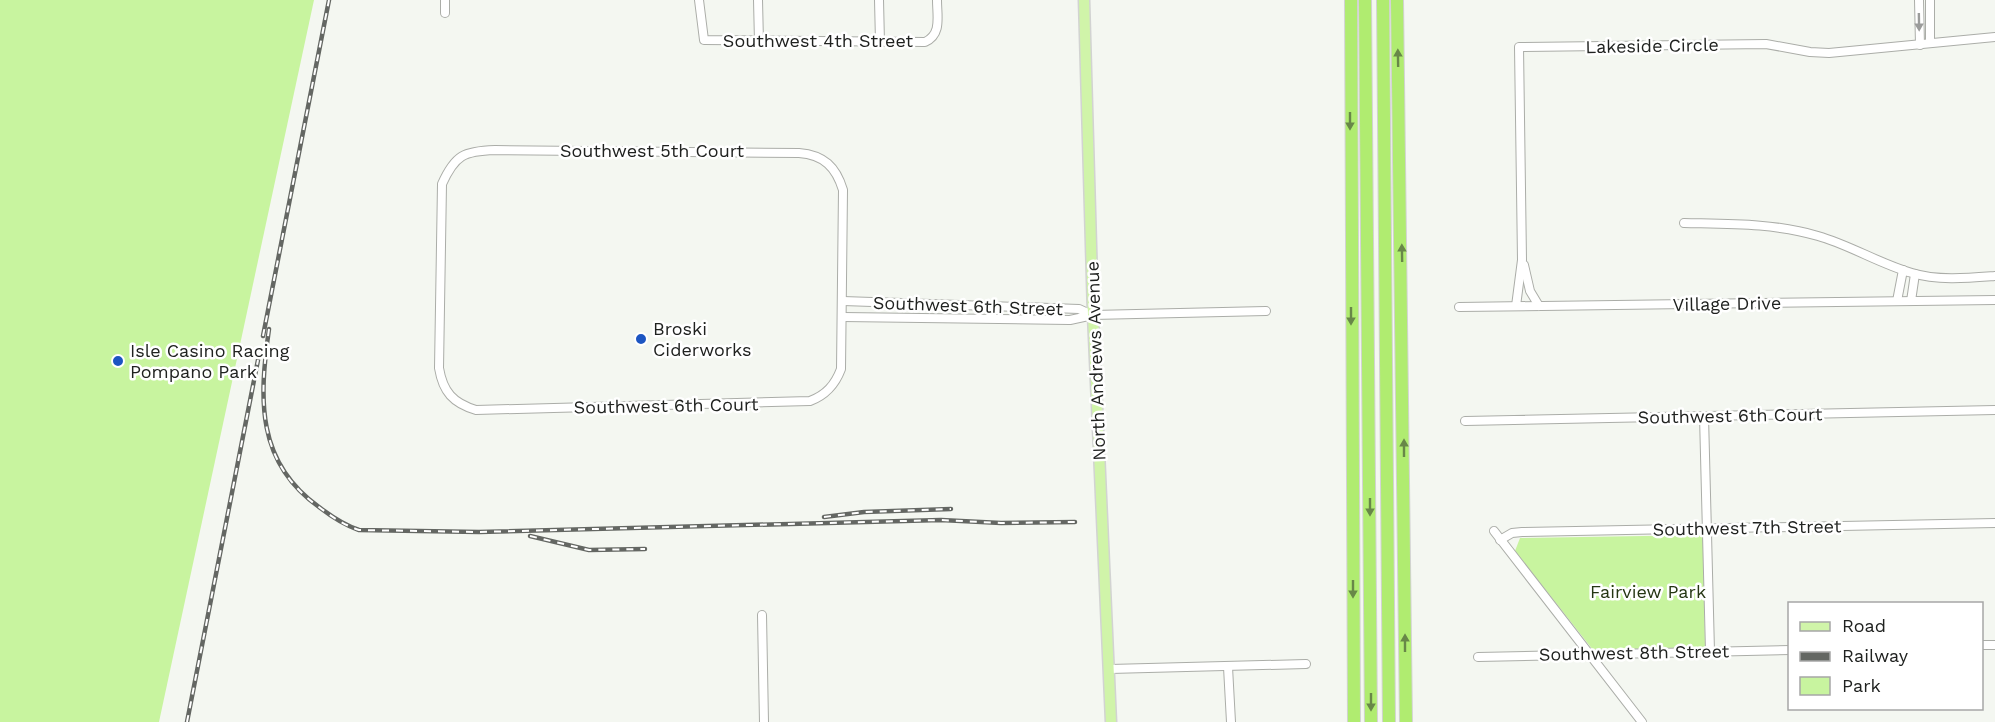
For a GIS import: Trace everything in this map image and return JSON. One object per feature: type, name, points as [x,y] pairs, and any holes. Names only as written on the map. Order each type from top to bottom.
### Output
[{"type":"highway","points":[[1351,0],[1354,722]]},
{"type":"highway","points":[[1365,0],[1371,722]]},
{"type":"highway","points":[[1383,0],[1389,722]]},
{"type":"highway","points":[[1397,0],[1406,722]]},
{"type":"highway","points":[[1352,447],[1368,323]]},
{"type":"highway","points":[[1388,618],[1406,722]]},
{"type":"main road","name":"North Andrews Avenue","points":[[1084,0],[1093,315],[1111,722]]},
{"type":"street","points":[[445,0],[445,13]]},
{"type":"street","name":"Southwest 4th Street","points":[[699,0],[704,40],[759,42],[925,42],[933,38],[938,30],[937,0]]},
{"type":"street","points":[[758,0],[759,42]]},
{"type":"street","points":[[879,0],[880,42]]},
{"type":"street","points":[[1919,0],[1920,45]]},
{"type":"street","points":[[1930,0],[1930,43]]},
{"type":"street","name":"Lakeside Circle","points":[[1516,306],[1522,260],[1519,47],[1766,44],[1821,53],[1995,37]]},
{"type":"street","name":"Southwest 5th Court","points":[[476,410],[463,406],[445,392],[440,368],[442,184],[449,168],[457,158],[473,151],[812,154],[831,165],[843,190],[843,302]]},
{"type":"street","points":[[1684,223],[1761,225],[1792,229],[1830,239],[1915,274],[1946,278],[1995,276]]},
{"type":"street","name":"Lakeside Circle","points":[[1522,260],[1530,291],[1539,306]]},
{"type":"street","points":[[1897,302],[1904,270]]},
{"type":"street","points":[[1911,301],[1915,274]]},
{"type":"street","name":"Village Drive","points":[[1460,307],[1995,300]]},
{"type":"street","points":[[843,302],[843,317]]},
{"type":"street","name":"Southwest 6th Street","points":[[843,302],[1079,309],[1093,315]]},
{"type":"street","name":"Southwest 6th Street","points":[[843,317],[1070,320],[1093,315],[1266,311]]},
{"type":"street","name":"Southwest 6th Court","points":[[476,410],[810,401],[829,390],[841,369],[843,317]]},
{"type":"street","name":"Southwest 6th Court","points":[[1465,421],[1995,410]]},
{"type":"street","points":[[1704,416],[1710,651]]},
{"type":"street","name":"Southwest 7th Street","points":[[1500,540],[1512,533],[1522,532],[1995,523]]},
{"type":"street","points":[[1494,531],[1642,722]]},
{"type":"street","points":[[762,615],[764,722]]},
{"type":"street","name":"Southwest 8th Street","points":[[1478,657],[1788,650]]},
{"type":"street","points":[[1110,669],[1306,664]]},
{"type":"street","points":[[1228,667],[1231,722]]},
{"type":"green space","name":"Isle Casino Racing Pompano Park","points":[[0,0],[314,0],[159,722],[0,722]]},
{"type":"green space","name":"Fairview Park","points":[[1703,535],[1705,647],[1593,650],[1515,551],[1520,538]]},
{"type":"railway","points":[[263,336],[329,0]]},
{"type":"railway","points":[[269,329],[264,404],[273,449],[283,470],[298,489],[333,517],[359,530],[479,532],[941,520],[1001,523],[1075,522]]},
{"type":"railway","points":[[187,722],[258,360]]},
{"type":"railway","points":[[824,517],[864,512],[951,509]]},
{"type":"railway","points":[[530,536],[589,550],[645,549]]},
{"type":"place","name":"Broski Ciderworks","points":[[641,339]]},
{"type":"place","name":"Isle Casino Racing Pompano Park","points":[[118,361]]}]
